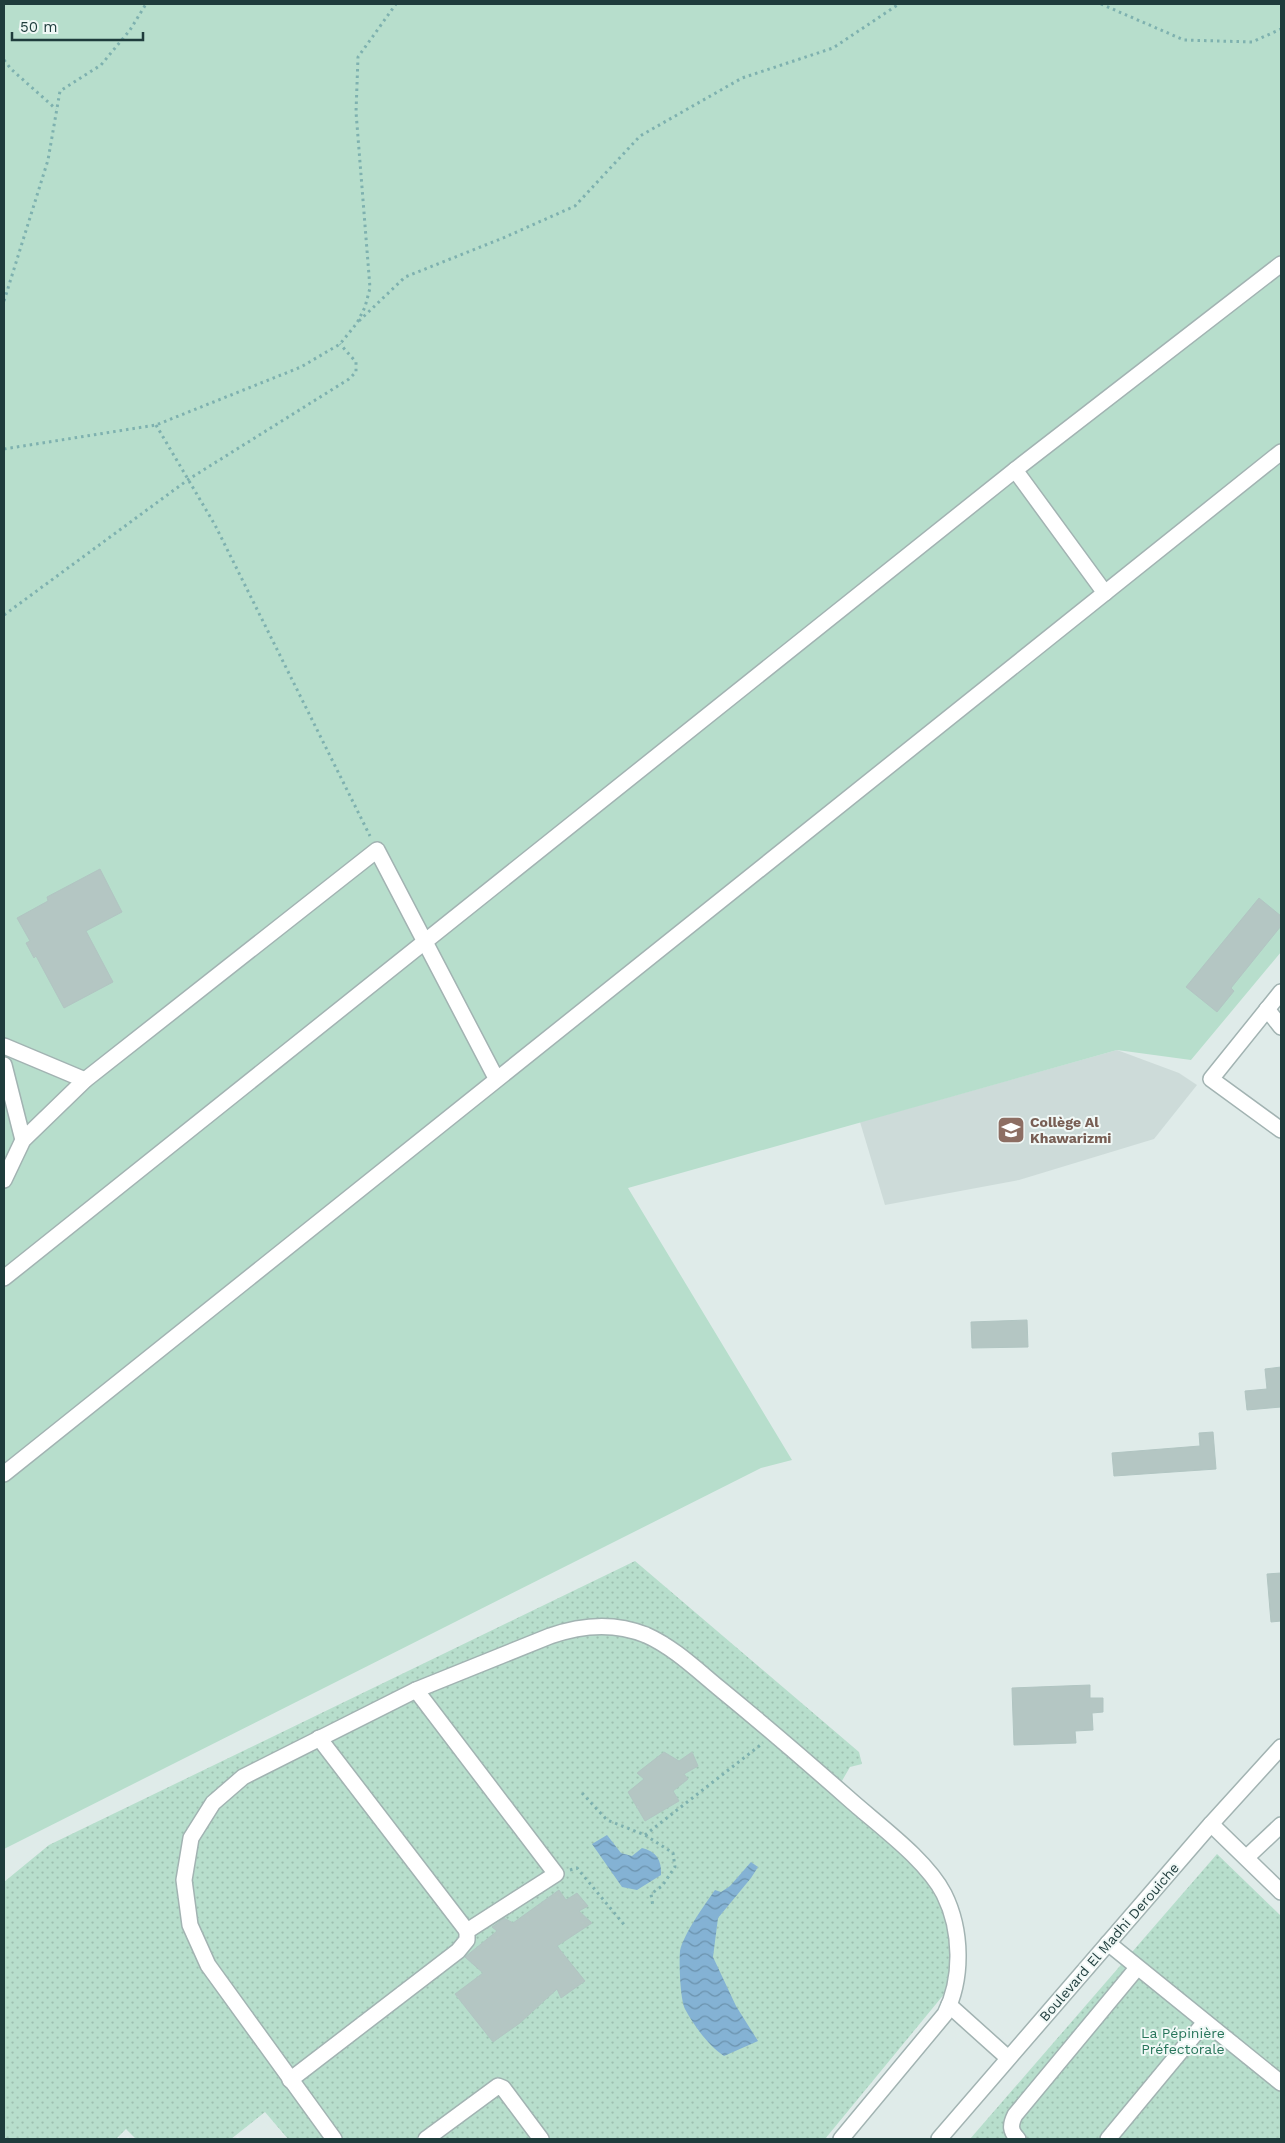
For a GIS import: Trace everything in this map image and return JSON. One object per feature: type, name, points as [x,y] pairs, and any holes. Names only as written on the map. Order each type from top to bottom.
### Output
[{"type":"street","points":[[4,1278],[423,941],[1015,470],[1281,264]]},
{"type":"street","points":[[4,1474],[496,1078],[1281,452]]},
{"type":"street","points":[[1015,470],[1105,593]]},
{"type":"street","points":[[4,1180],[23,1140],[85,1080],[377,850],[496,1078]]},
{"type":"street","points":[[1281,992],[1211,1079],[1281,1130]]},
{"type":"street","points":[[1267,1009],[1281,1026]]},
{"type":"street","points":[[4,1046],[85,1080]]},
{"type":"street","points":[[4,1065],[23,1140]]},
{"type":"street","points":[[326,2137],[290,2080],[208,1965],[190,1925],[184,1880],[191,1838],[212,1803],[243,1777],[319,1738],[416,1690],[565,1630],[612,1626],[644,1634],[672,1650],[776,1734],[925,1866],[938,1883],[953,1917],[958,1944],[955,1984],[949,2006],[945,2014],[841,2139]]},
{"type":"street","points":[[416,1690],[556,1874],[467,1931]]},
{"type":"street","points":[[290,2080],[458,1951],[467,1940],[467,1931],[319,1738]]},
{"type":"street","name":"Boulevard El Madhi Derouiche","points":[[939,2139],[1211,1824],[1279,1754]]},
{"type":"street","points":[[1211,1824],[1281,1892]]},
{"type":"street","points":[[1246,1857],[1281,1825]]},
{"type":"street","points":[[1108,1943],[1281,2083]]},
{"type":"street","points":[[1018,2139],[1012,2131],[1011,2124],[1015,2115],[1137,1968]]},
{"type":"street","points":[[949,2006],[1008,2058]]},
{"type":"street","points":[[1108,2139],[1204,2022]]},
{"type":"street","points":[[426,2139],[498,2086],[503,2088],[541,2139]]},
{"type":"path","points":[[4,301],[48,160],[60,91],[101,65],[130,30],[146,4]]},
{"type":"path","points":[[357,323],[365,307],[370,288],[356,112],[358,57],[396,4]]},
{"type":"path","points":[[4,449],[156,425],[301,366],[340,344],[357,323],[405,277],[575,206],[640,136],[742,78],[833,48],[898,4]]},
{"type":"path","points":[[1101,4],[1184,40],[1252,42],[1281,29]]},
{"type":"path","points":[[4,60],[11,69],[57,110]]},
{"type":"path","points":[[4,615],[189,479],[349,379],[356,372],[356,362],[340,344]]},
{"type":"path","points":[[156,425],[215,525],[377,850]]},
{"type":"path","points":[[645,1835],[776,1734]]},
{"type":"path","points":[[582,1793],[607,1820],[645,1835],[674,1853],[675,1867],[662,1886],[651,1894],[653,1907]]},
{"type":"path","points":[[556,1874],[577,1868],[626,1927]]},
{"type":"shaded area","name":"Collège Al Khawarizmi","points":[[1117,1050],[1179,1073],[1197,1085],[1154,1139],[1019,1180],[885,1205],[860,1122]]},
{"type":"green space","points":[[4,4],[1281,4],[1281,952],[1191,1060],[1117,1050],[628,1188],[792,1460],[761,1468],[4,1849]]},
{"type":"green space","points":[[635,1561],[859,1752],[862,1764],[850,1767],[839,1786],[930,1872],[953,1927],[950,1987],[825,2139],[288,2139],[265,2112],[231,2139],[136,2139],[126,2129],[116,2139],[4,2139],[4,1882],[49,1845]]},
{"type":"green space","name":"La Pépinière Préfectorale","points":[[1217,1854],[1281,1916],[1281,2139],[970,2139]]},
{"type":"water","points":[[607,1835],[621,1853],[632,1856],[642,1848],[651,1851],[659,1861],[661,1875],[637,1890],[622,1887],[592,1844]]},
{"type":"water","points":[[751,1862],[758,1867],[718,1918],[713,1957],[736,2006],[758,2041],[724,2056],[702,2035],[685,2009],[681,1989],[680,1951],[690,1928],[715,1890],[721,1892],[730,1886]]},
{"type":"building","points":[[100,869],[122,912],[86,931],[113,982],[64,1008],[36,956],[34,958],[26,943],[30,941],[17,918],[48,901],[47,897]]},
{"type":"building","points":[[1259,898],[1281,916],[1281,926],[1231,988],[1234,991],[1217,1012],[1186,987]]},
{"type":"building","points":[[1027,1320],[1028,1347],[972,1348],[971,1322]]},
{"type":"building","points":[[1281,1367],[1281,1407],[1247,1410],[1245,1391],[1267,1389],[1265,1369]]},
{"type":"building","points":[[1213,1432],[1216,1469],[1114,1476],[1112,1453],[1200,1446],[1199,1433]]},
{"type":"building","points":[[1281,1573],[1281,1621],[1271,1622],[1267,1574]]},
{"type":"building","points":[[1090,1685],[1090,1698],[1103,1698],[1103,1712],[1092,1713],[1093,1730],[1075,1731],[1076,1743],[1014,1745],[1012,1688]]},
{"type":"building","points":[[664,1752],[679,1761],[692,1752],[698,1766],[684,1774],[688,1779],[673,1791],[679,1801],[645,1821],[628,1792],[644,1779],[637,1773]]},
{"type":"building","points":[[559,1890],[566,1900],[577,1893],[588,1906],[579,1911],[592,1923],[557,1946],[585,1981],[561,1998],[557,1989],[520,2023],[493,2042],[455,1994],[483,1973],[465,1957],[497,1931],[492,1927],[504,1918],[513,1923]]},
{"type":"place","name":"Collège Al Khawarizmi","points":[[1011,1130]]}]
